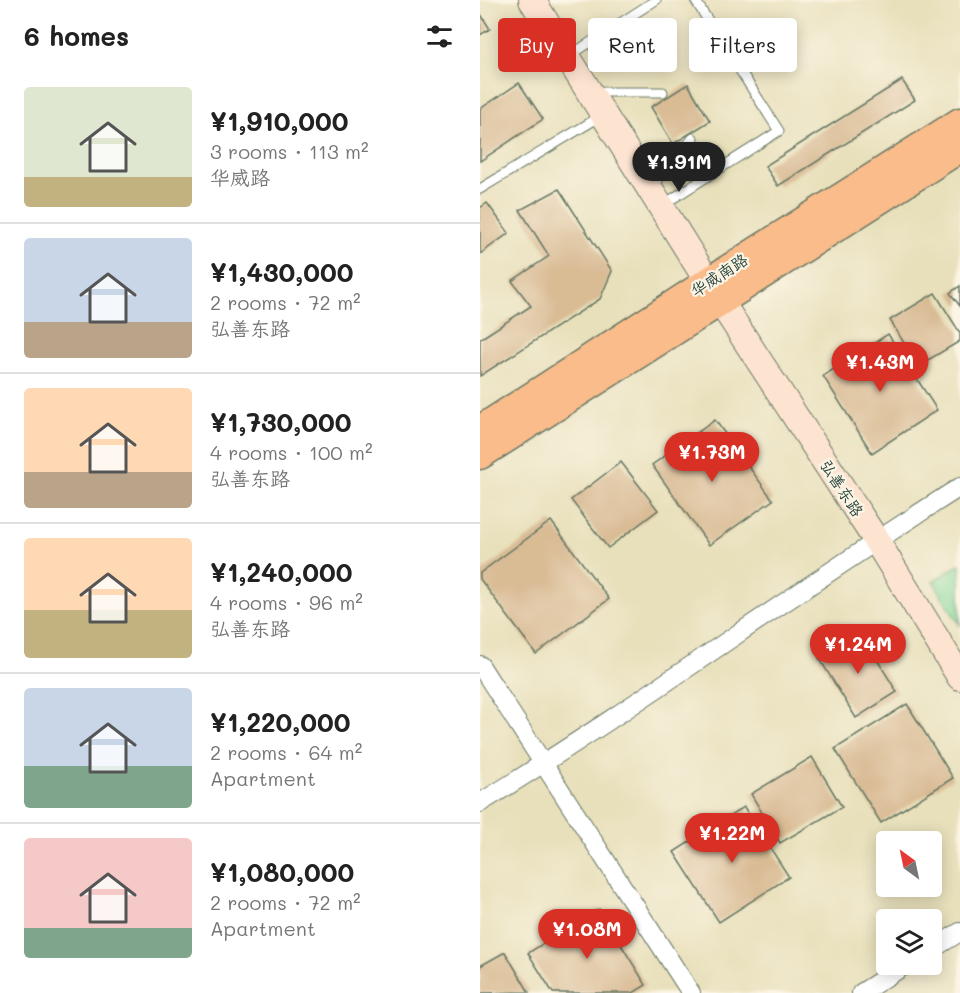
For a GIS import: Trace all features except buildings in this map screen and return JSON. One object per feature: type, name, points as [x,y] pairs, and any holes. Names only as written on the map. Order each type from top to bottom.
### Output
[{"type":"main road","name":"华威南路","points":[[480,455],[960,122]]},
{"type":"main road","name":"华威南路","points":[[480,430],[960,148]]},
{"type":"street","name":"弘善东路","points":[[532,0],[543,18]]},
{"type":"street","name":"弘善东路","points":[[576,71],[714,291],[876,540],[960,677]]},
{"type":"street","points":[[480,804],[544,764],[876,540],[960,487]]},
{"type":"street","points":[[480,665],[691,993]]},
{"type":"street","points":[[942,943],[960,932]]},
{"type":"street","points":[[861,993],[890,975]]},
{"type":"lane","points":[[576,51],[656,0]]},
{"type":"lane","points":[[656,198],[779,131],[695,0]]},
{"type":"lane","points":[[589,92],[663,92]]},
{"type":"lane","points":[[480,189],[603,114]]},
{"type":"lane","points":[[656,198],[693,138]]},
{"type":"green space","points":[[960,564],[960,625],[933,581]]}]
